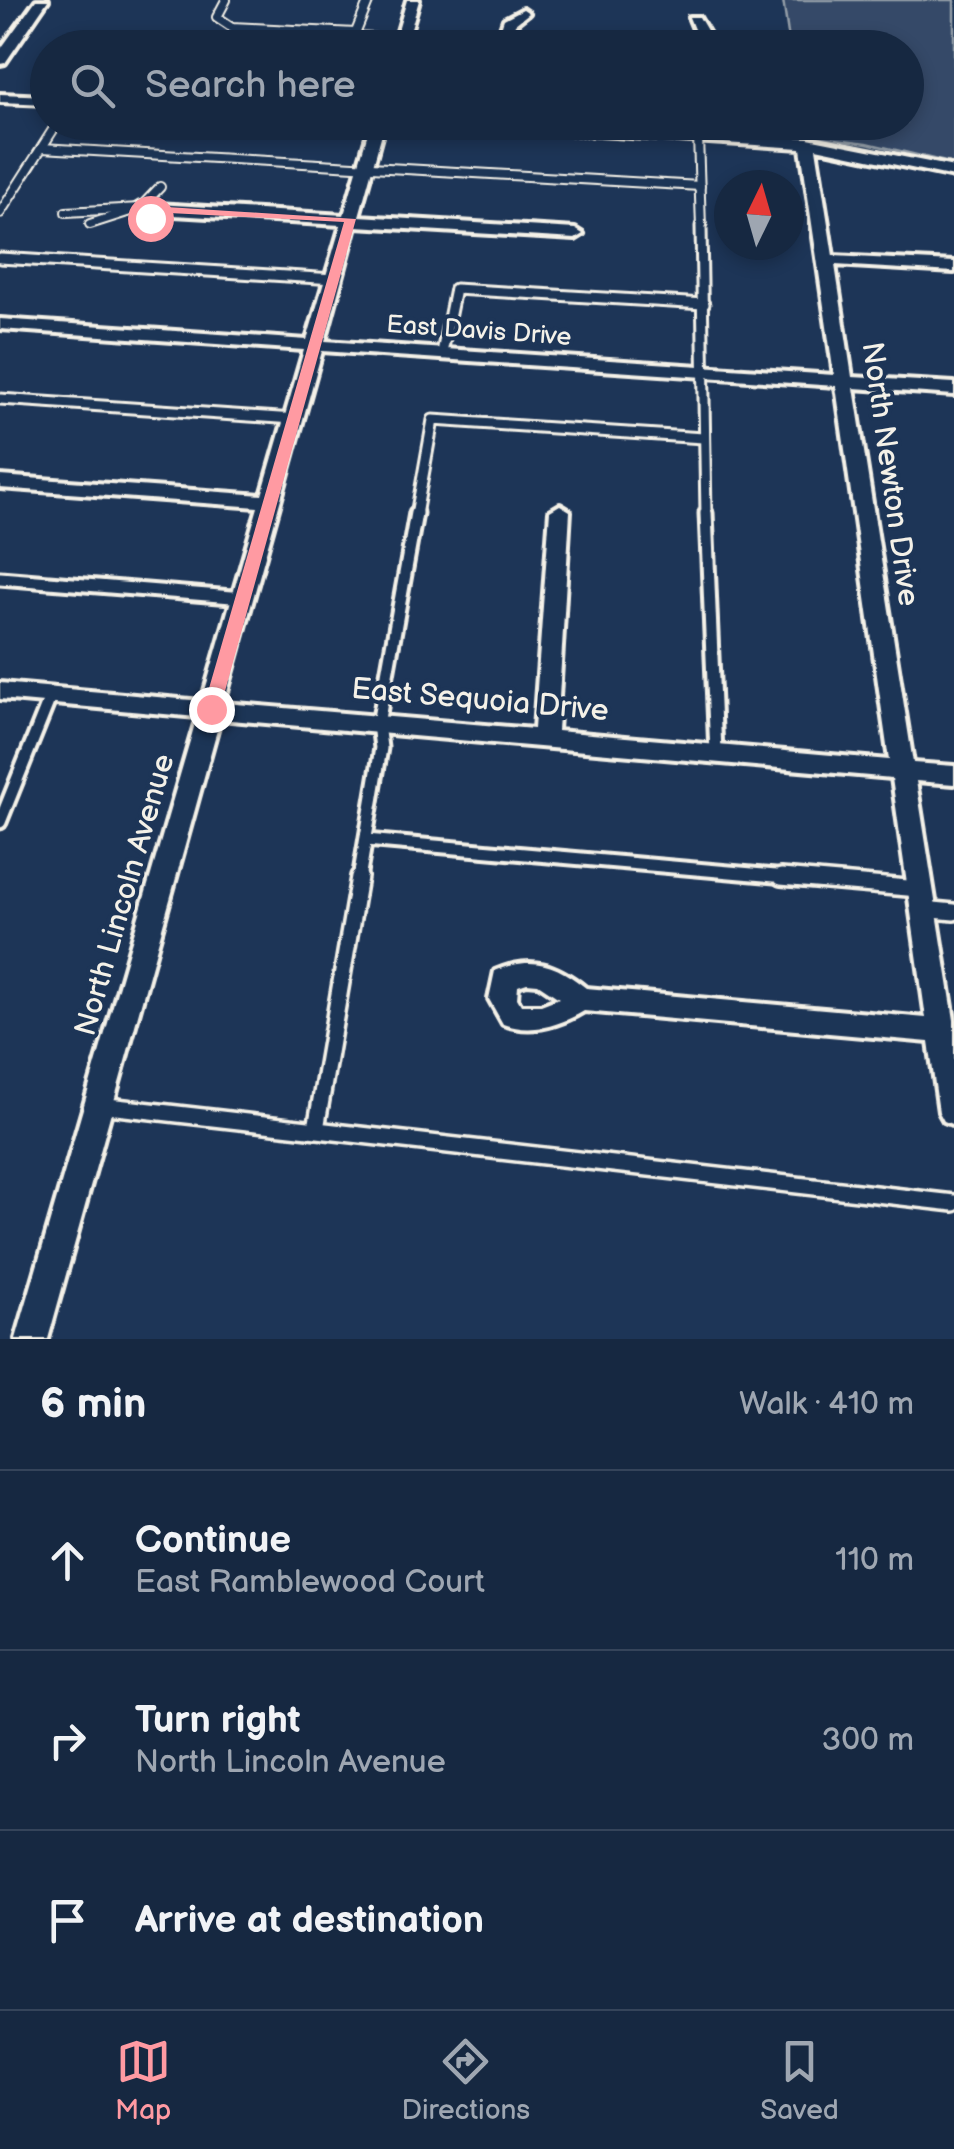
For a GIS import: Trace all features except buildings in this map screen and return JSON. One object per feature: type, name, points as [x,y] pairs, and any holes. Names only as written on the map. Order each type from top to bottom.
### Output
[{"type":"street","points":[[0,60],[42,0]]},
{"type":"street","points":[[404,30],[413,0]]},
{"type":"street","points":[[506,30],[508,22],[523,13]]},
{"type":"street","points":[[694,20],[700,30]]},
{"type":"street","points":[[0,98],[30,99]]},
{"type":"street","name":"North Lincoln Avenue","points":[[32,1339],[373,140]]},
{"type":"street","points":[[771,140],[808,142],[954,172]]},
{"type":"street","name":"North Newton Drive","points":[[808,142],[941,1031],[952,1078],[954,1112]]},
{"type":"street","points":[[140,208],[575,234]]},
{"type":"street","points":[[825,260],[954,267]]},
{"type":"street","name":"East Davis Drive","points":[[0,324],[954,389]]},
{"type":"street","points":[[0,482],[269,502]]},
{"type":"street","points":[[544,738],[560,511]]},
{"type":"street","name":"East Sequoia Drive","points":[[0,691],[954,774]]},
{"type":"street","points":[[580,998],[941,1031]]},
{"type":"lane","points":[[226,0],[217,17],[232,26],[303,30]]},
{"type":"lane","points":[[357,30],[370,0]]},
{"type":"lane","points":[[0,213],[47,140]]},
{"type":"lane","points":[[698,140],[704,304],[703,438],[716,753]]},
{"type":"lane","points":[[42,148],[700,186]]},
{"type":"lane","points":[[90,224],[140,208],[160,188]]},
{"type":"lane","points":[[66,212],[140,208],[150,218],[148,226]]},
{"type":"lane","points":[[0,258],[334,279]]},
{"type":"lane","points":[[442,353],[456,289],[704,304]]},
{"type":"lane","points":[[0,399],[294,419]]},
{"type":"lane","points":[[316,1129],[381,748],[378,724],[433,420],[703,438]]},
{"type":"lane","points":[[0,578],[244,598]]},
{"type":"lane","points":[[0,822],[51,696]]},
{"type":"lane","points":[[366,840],[921,899],[954,912]]},
{"type":"lane","points":[[99,1105],[954,1203]]},
{"type":"shaded area","points":[[783,0],[954,0],[954,164],[843,140],[924,140],[924,30],[787,30]]},
{"type":"route","points":[[150,218],[140,208],[350,219],[211,709]]}]
